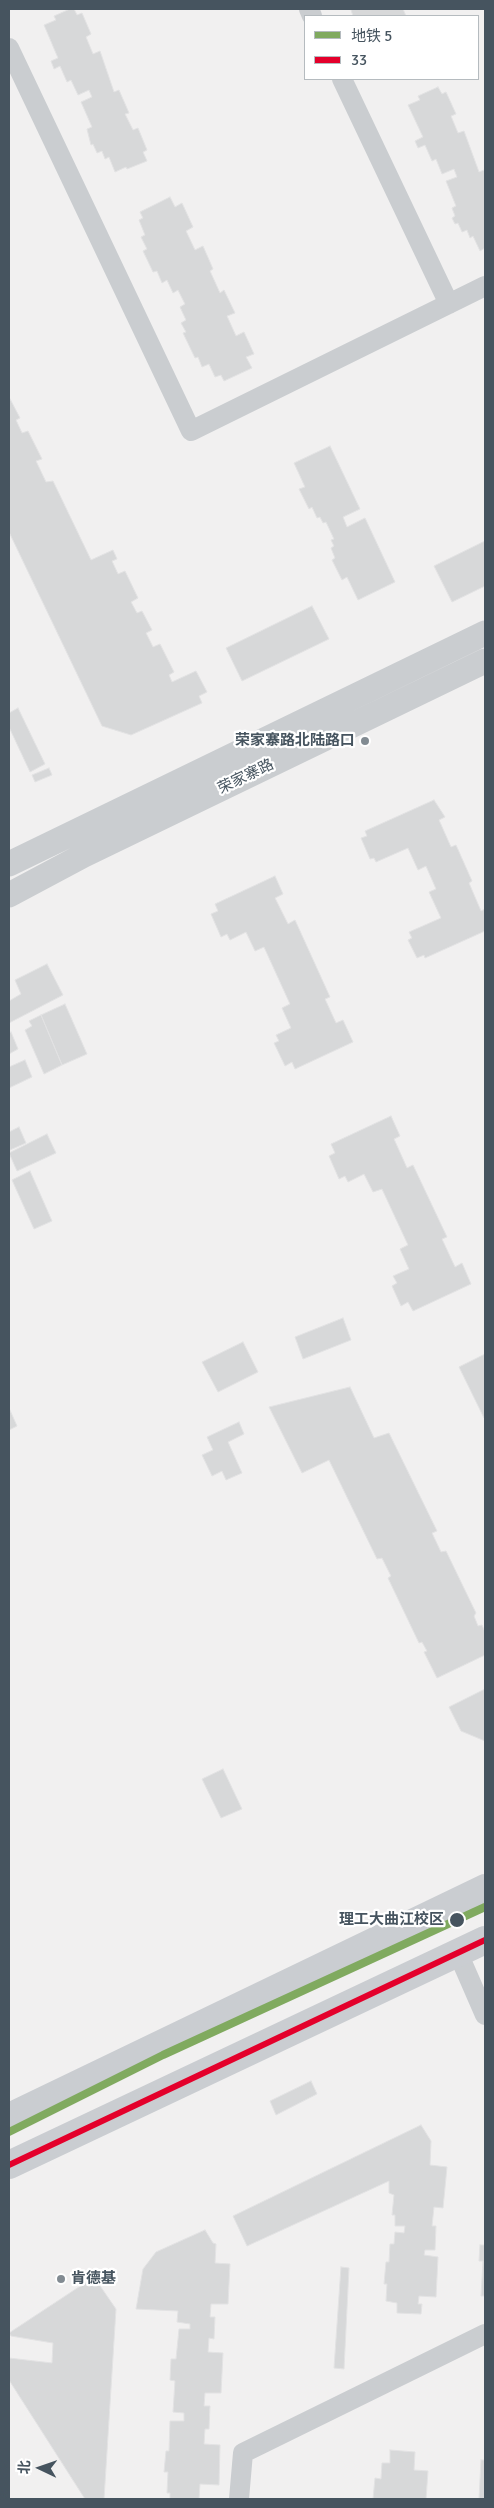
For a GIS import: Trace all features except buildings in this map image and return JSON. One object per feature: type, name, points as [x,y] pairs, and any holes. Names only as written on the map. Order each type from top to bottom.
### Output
[{"type":"main road","points":[[9,2117],[485,1888]]},
{"type":"main road","points":[[9,2165],[485,1940]]},
{"type":"street","points":[[9,48],[191,431],[485,286]]},
{"type":"street","points":[[342,80],[448,304]]},
{"type":"street","name":"荣家寨路","points":[[9,864],[485,634]]},
{"type":"street","name":"荣家寨路","points":[[9,895],[84,855],[485,661]]},
{"type":"street","points":[[458,1953],[485,2015]]},
{"type":"street","points":[[239,2499],[242,2453],[485,2334]]},
{"type":"metro line","name":"5","points":[[9,2132],[163,2055],[485,1907]]},
{"type":"transit line","name":"33","points":[[9,2165],[485,1940]]},
{"type":"place","name":"荣家寨路北陆路口","points":[[365,741]]},
{"type":"place","name":"理工大曲江校区","points":[[457,1920]]},
{"type":"place","name":"肯德基","points":[[61,2279]]}]
